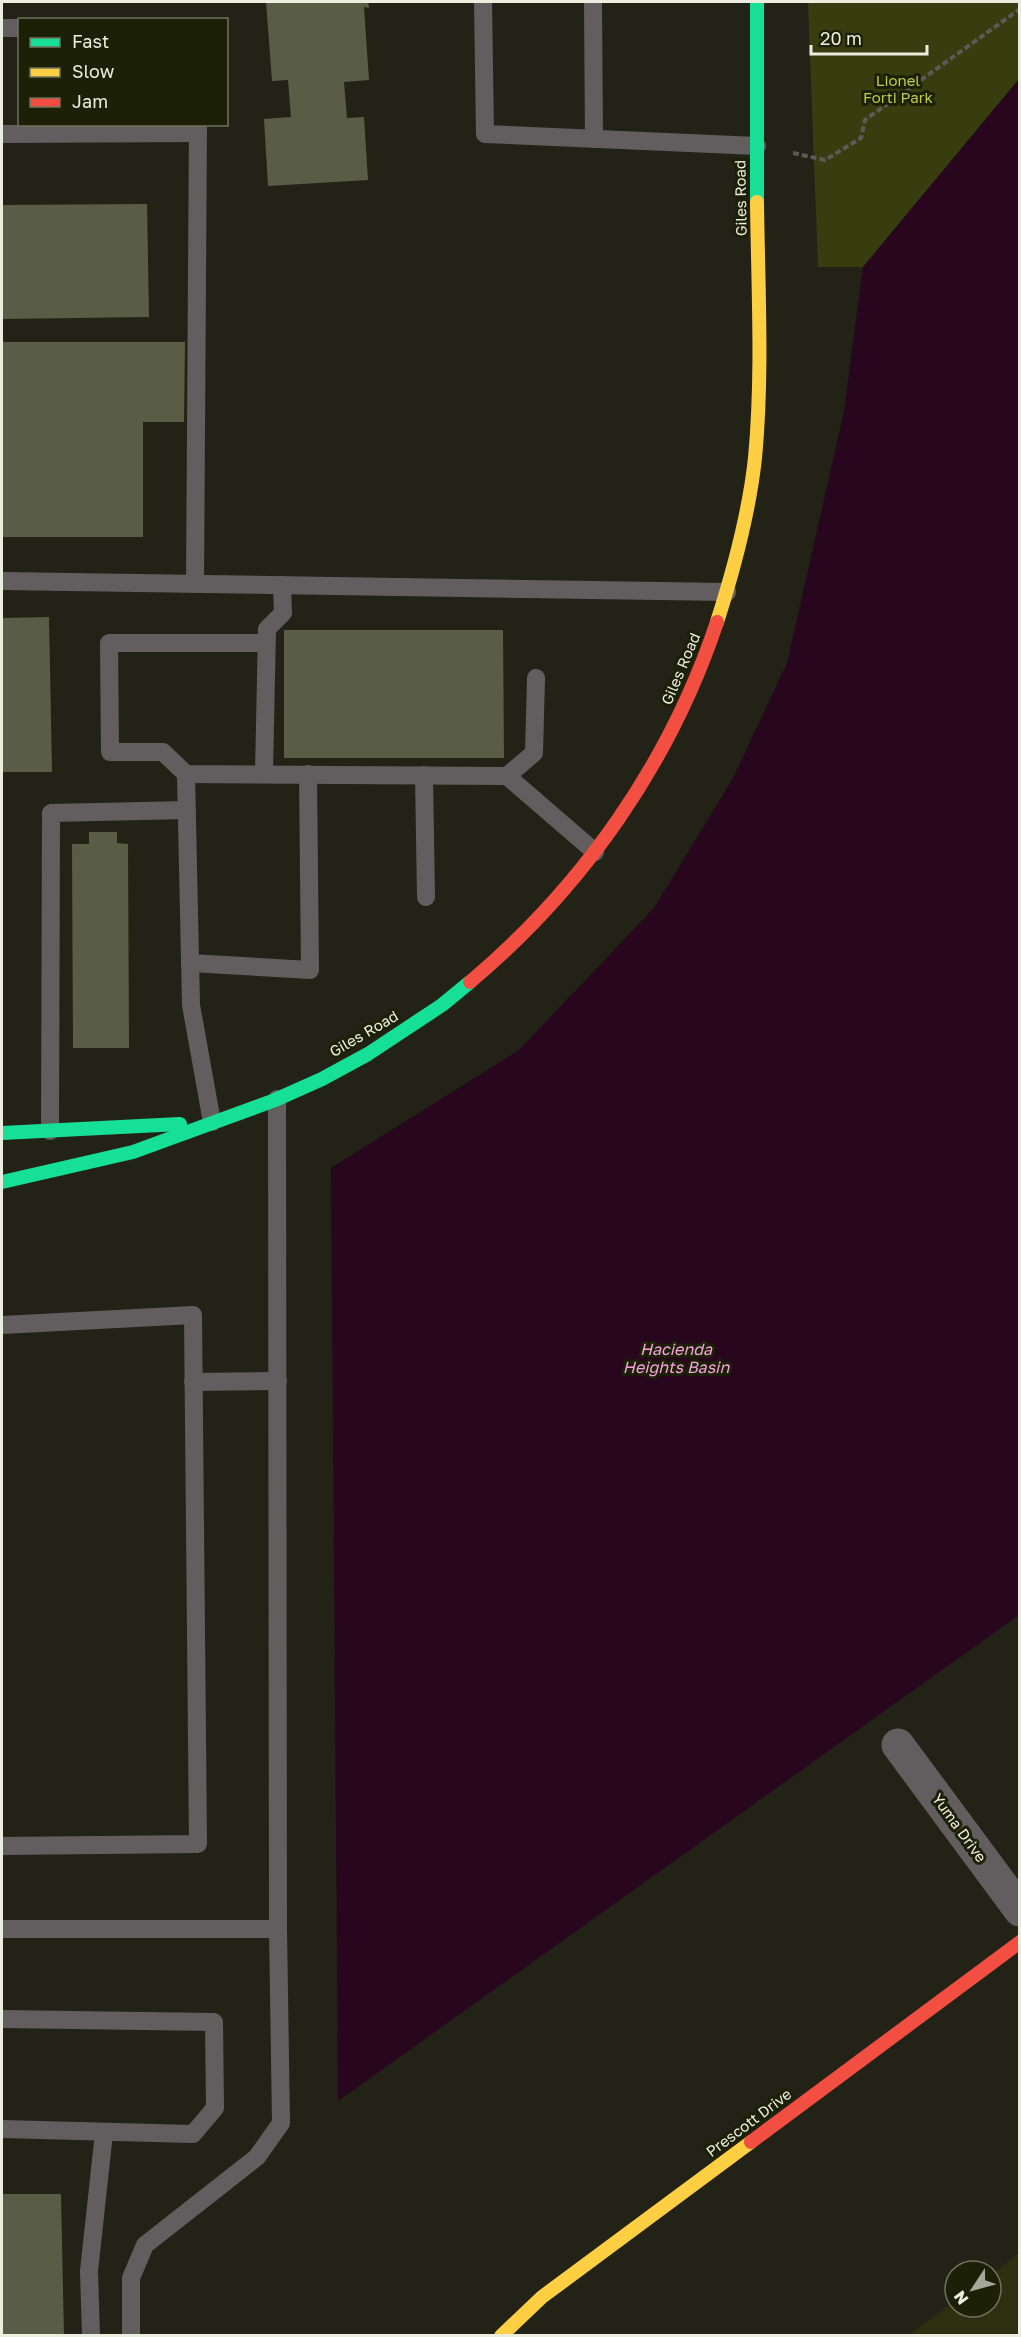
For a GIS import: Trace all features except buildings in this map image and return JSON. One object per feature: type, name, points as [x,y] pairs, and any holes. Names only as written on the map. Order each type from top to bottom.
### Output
[{"type":"street","name":"Giles Road","points":[[2,1182],[135,1151],[277,1099],[368,1054],[439,1007],[507,952],[566,891],[627,811],[670,738],[710,647],[727,592],[751,485],[760,372],[757,2]]},
{"type":"street","name":"Giles Road","points":[[2,1133],[212,1122]]},
{"type":"street","name":"Yuma Drive","points":[[898,1745],[1020,1910]]},
{"type":"street","name":"Prescott Drive","points":[[501,2336],[542,2297],[1020,1942]]},
{"type":"lane","points":[[483,2],[485,134],[757,146]]},
{"type":"lane","points":[[593,2],[594,139]]},
{"type":"lane","points":[[2,28],[18,28]]},
{"type":"lane","points":[[2,134],[198,129],[195,584]]},
{"type":"lane","points":[[2,581],[727,592]]},
{"type":"lane","points":[[264,774],[267,629],[284,613],[282,585]]},
{"type":"lane","points":[[266,643],[110,643],[110,752],[163,752],[186,774],[507,776],[596,852]]},
{"type":"lane","points":[[507,776],[534,753],[536,678]]},
{"type":"lane","points":[[186,774],[191,1005],[212,1122]]},
{"type":"lane","points":[[190,963],[310,970],[308,774]]},
{"type":"lane","points":[[424,775],[426,897]]},
{"type":"lane","points":[[50,1131],[51,813],[187,810]]},
{"type":"lane","points":[[131,2336],[131,2278],[145,2245],[256,2157],[281,2123],[278,1929],[277,1099]]},
{"type":"lane","points":[[2,1325],[193,1315],[198,1844],[2,1846]]},
{"type":"lane","points":[[193,1382],[278,1382]]},
{"type":"lane","points":[[2,1929],[278,1929]]},
{"type":"lane","points":[[2,2019],[214,2022],[215,2108],[193,2134],[2,2129]]},
{"type":"lane","points":[[91,2336],[89,2271],[104,2133]]},
{"type":"path","points":[[757,146],[825,160],[861,138],[865,120],[1020,9]]},
{"type":"shaded area","points":[[1019,2253],[1019,2335],[909,2335],[943,2310],[943,2319],[1003,2319],[1003,2266]]},
{"type":"green space","name":"Lionel Forti Park","points":[[808,2],[1019,2],[1019,79],[863,267],[818,267]]},
{"type":"water","name":"Hacienda Heights Basin","points":[[1019,79],[1019,1615],[338,2101],[331,1168],[519,1050],[654,908],[733,778],[787,663],[844,411],[863,267]]},
{"type":"traffic: fast","points":[[757,2],[757,202]]},
{"type":"traffic: fast","points":[[2,1182],[133,1152],[275,1100],[322,1079],[368,1054],[442,1005],[470,982]]},
{"type":"traffic: fast","points":[[2,1133],[180,1124]]},
{"type":"traffic: slow","points":[[717,622],[740,541],[755,458],[759,362],[757,202]]},
{"type":"traffic: slow","points":[[501,2336],[542,2297],[751,2142]]},
{"type":"traffic: jam","points":[[470,982],[550,906],[618,819],[648,773],[674,724],[698,674],[717,622]]},
{"type":"traffic: jam","points":[[751,2142],[1020,1942]]}]
